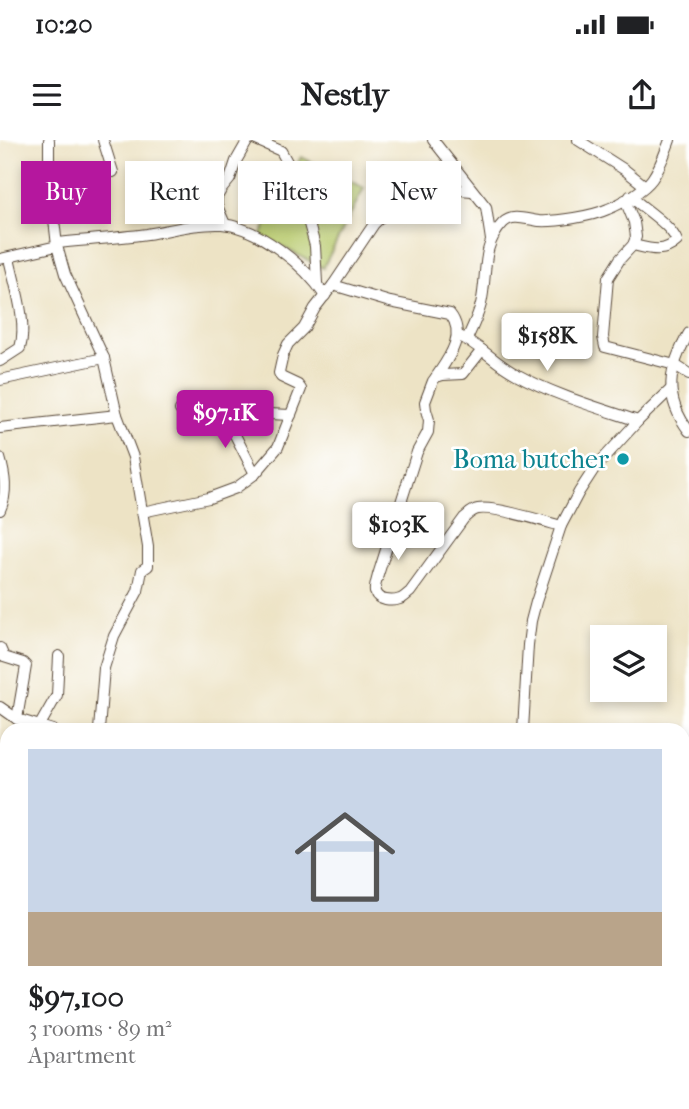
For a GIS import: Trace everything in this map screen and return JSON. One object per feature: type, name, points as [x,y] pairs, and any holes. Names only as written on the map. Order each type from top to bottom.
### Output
[{"type":"street","points":[[49,140],[49,175],[57,244],[65,274],[104,358],[117,415],[133,457],[148,547],[148,566],[142,570],[138,591],[114,636],[104,668],[100,723]]},
{"type":"street","points":[[103,140],[113,172]]},
{"type":"street","points":[[225,225],[217,206],[218,197],[230,179],[248,140]]},
{"type":"street","points":[[256,140],[281,150],[297,180],[315,246],[317,284]]},
{"type":"street","points":[[448,140],[435,144],[486,207],[491,240]]},
{"type":"street","points":[[579,140],[645,186]]},
{"type":"street","points":[[561,526],[488,508],[476,509],[464,518],[410,592],[400,599],[389,601],[376,594],[378,575],[414,460],[428,432],[429,420],[425,402],[433,381],[481,303],[486,257],[497,230],[508,219],[551,220],[607,209],[652,179],[670,140]]},
{"type":"street","points":[[142,512],[209,498],[236,488],[255,474],[278,447],[300,389],[298,384],[281,377],[279,373],[288,344],[300,334],[374,224],[396,206],[424,200],[449,189],[472,191]]},
{"type":"street","points":[[627,198],[636,237],[608,278],[603,337],[605,346],[675,365],[689,374]]},
{"type":"street","points":[[627,198],[677,237],[677,241],[668,247],[657,250],[633,244]]},
{"type":"street","points":[[0,360],[20,348],[22,341],[19,308],[4,258],[57,244],[206,224],[225,225],[254,234],[279,249],[308,273],[324,296]]},
{"type":"street","points":[[333,285],[390,302],[450,314],[462,337],[506,369],[564,397],[638,421]]},
{"type":"street","points":[[689,333],[675,365],[670,390],[674,405],[689,431]]},
{"type":"street","points":[[436,377],[463,374],[482,350]]},
{"type":"street","points":[[0,380],[104,358]]},
{"type":"street","points":[[523,723],[531,621],[561,526],[594,469],[670,390]]},
{"type":"street","points":[[180,410],[291,415]]},
{"type":"street","points":[[225,412],[255,474]]},
{"type":"street","points":[[0,428],[117,415]]},
{"type":"street","points":[[0,458],[5,482],[0,510]]},
{"type":"street","points":[[0,648],[4,657],[26,666],[17,719]]},
{"type":"street","points":[[41,723],[57,695],[60,656]]},
{"type":"street","points":[[0,707],[17,719],[32,723]]},
{"type":"green space","points":[[352,182],[364,188],[352,211]]},
{"type":"green space","points":[[267,224],[346,224],[323,268],[261,236]]},
{"type":"place","name":"Boma butcher","points":[[623,459]]}]
